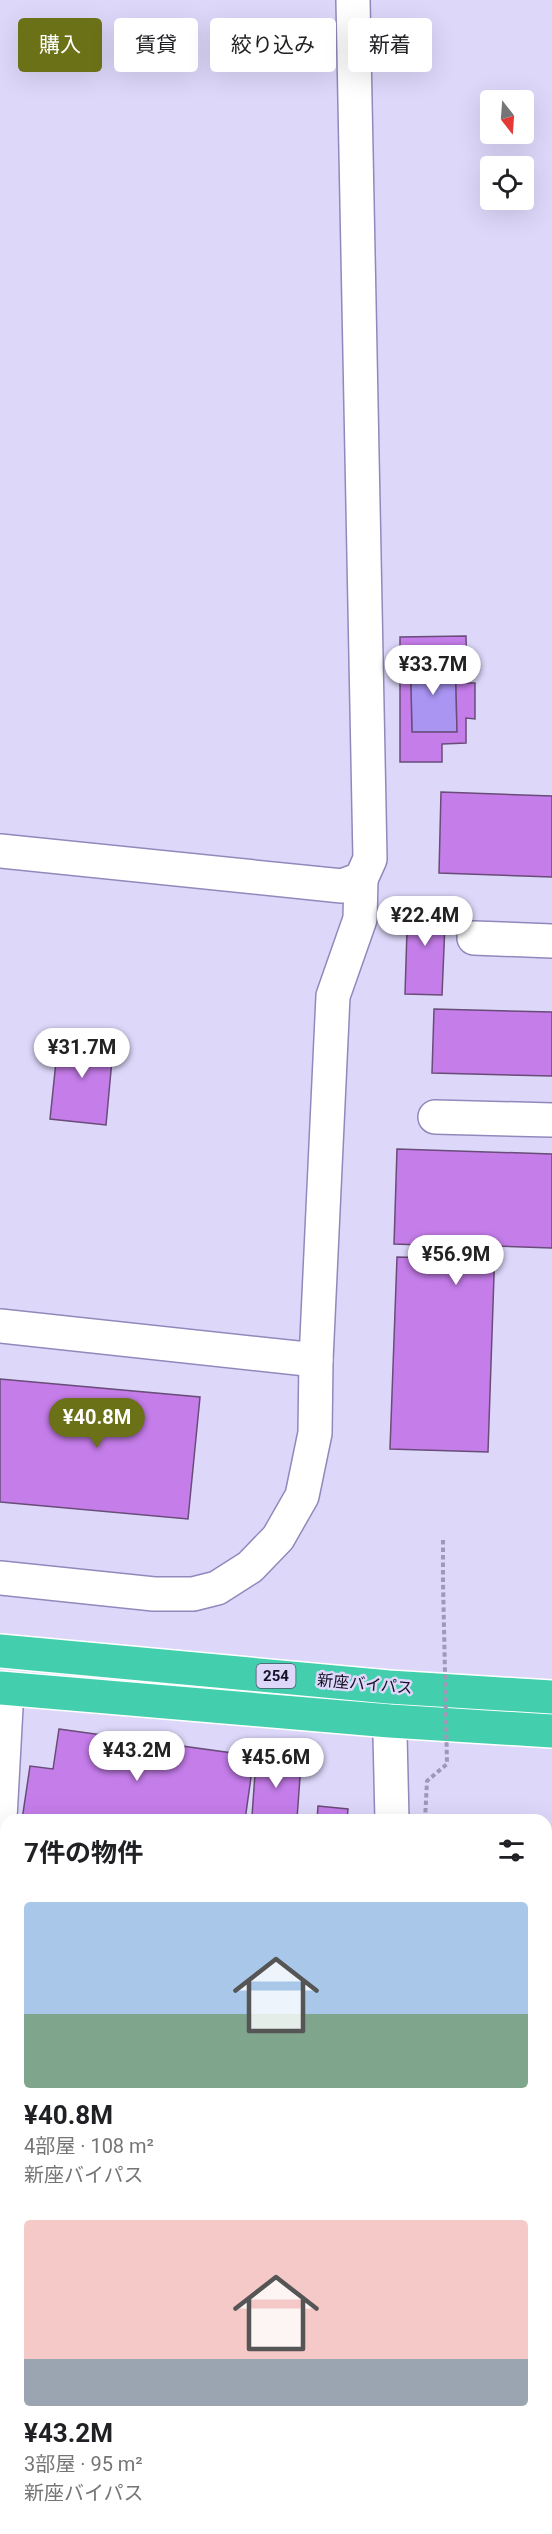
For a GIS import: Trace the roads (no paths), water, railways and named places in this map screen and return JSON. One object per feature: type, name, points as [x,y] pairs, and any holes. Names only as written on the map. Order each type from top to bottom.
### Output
[{"type":"highway","name":"新座バイパス","points":[[0,1650],[389,1687],[552,1697]]},
{"type":"highway","name":"254","points":[[3,1689],[390,1721],[552,1731]]},
{"type":"street","points":[[0,1578],[154,1594],[193,1594],[217,1588],[249,1567],[278,1538],[302,1496],[315,1433],[316,1360],[333,996],[360,919],[361,879],[370,859],[354,0]]},
{"type":"street","points":[[0,851],[342,886],[361,879]]},
{"type":"street","points":[[474,938],[552,941]]},
{"type":"street","points":[[435,1117],[552,1120]]},
{"type":"street","points":[[0,1326],[316,1360]]},
{"type":"street","points":[[389,1687],[392,1814]]},
{"type":"street","points":[[0,1814],[3,1689]]}]
